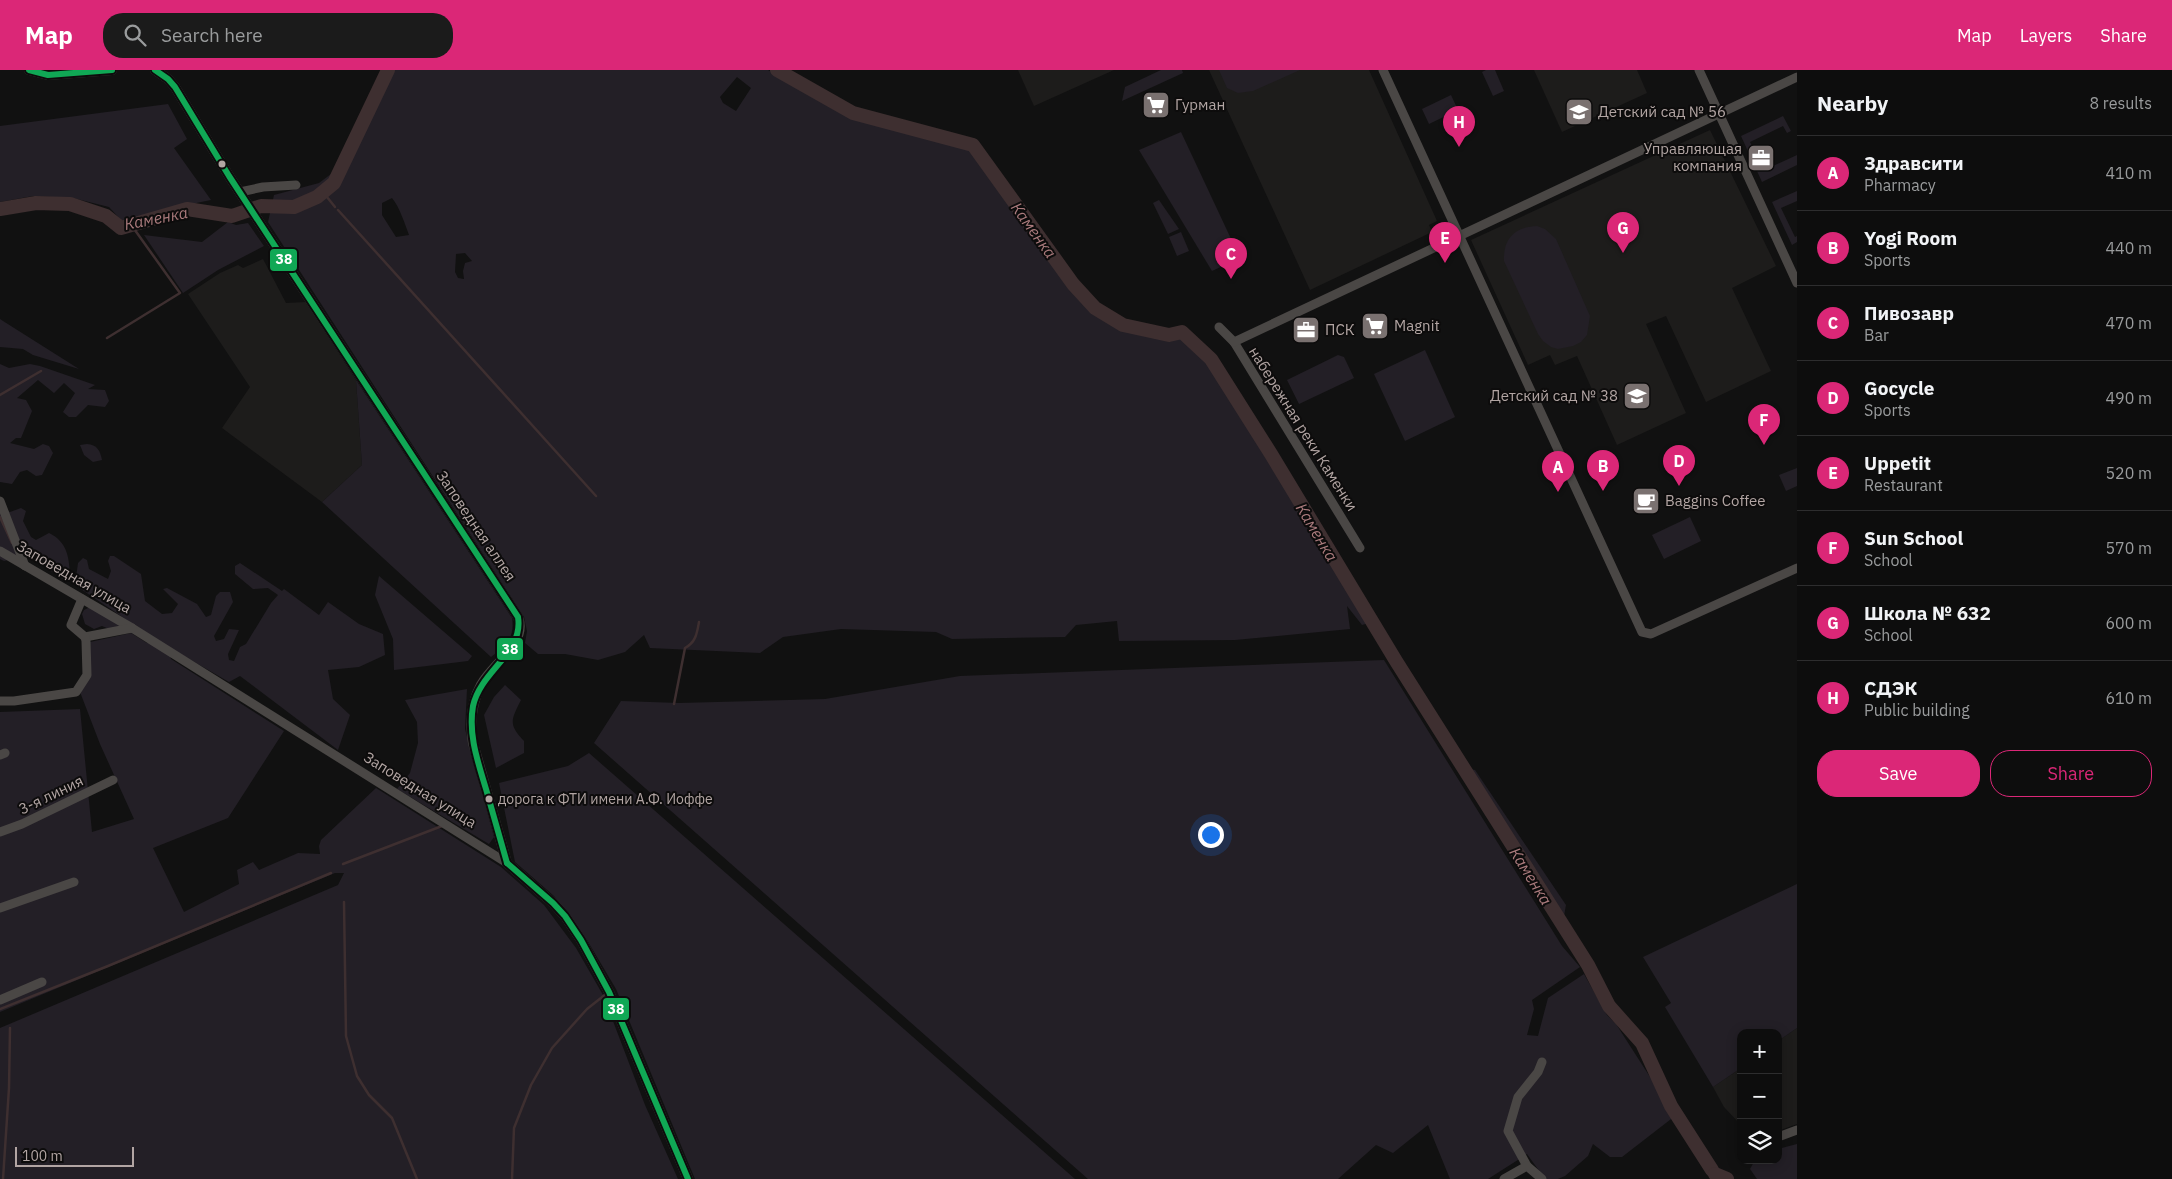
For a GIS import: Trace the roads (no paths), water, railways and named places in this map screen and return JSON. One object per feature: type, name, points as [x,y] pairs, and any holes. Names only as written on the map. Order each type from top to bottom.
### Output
[{"type":"street","points":[[29,70],[48,75],[112,70]]},
{"type":"street","points":[[155,70],[168,79],[175,87],[242,196],[263,188],[296,185]]},
{"type":"street","points":[[1384,70],[1642,632],[1651,634],[1797,568]]},
{"type":"street","points":[[1699,70],[1794,269],[1797,283]]},
{"type":"street","points":[[1234,342],[1797,77]]},
{"type":"street","name":"Заповедная аллея","points":[[242,196],[521,624],[515,643],[480,686],[472,710],[471,729],[473,743],[507,863]]},
{"type":"street","name":"набережная реки Каменки","points":[[1219,327],[1234,342],[1360,548]]},
{"type":"street","points":[[0,501],[25,566]]},
{"type":"street","name":"Заповедная улица","points":[[0,551],[132,628],[507,863],[553,903],[565,916],[581,940],[610,992],[688,1179]]},
{"type":"street","points":[[0,701],[14,701],[76,692],[87,675],[85,637],[71,625],[82,599]]},
{"type":"street","points":[[85,637],[132,628]]},
{"type":"street","name":"3-я линия","points":[[0,832],[22,824],[113,780]]},
{"type":"street","points":[[0,908],[74,882]]},
{"type":"street","points":[[0,1000],[42,982]]},
{"type":"street","points":[[1542,1062],[1538,1072],[1518,1097],[1508,1131],[1527,1166],[1542,1179]]},
{"type":"street","points":[[1782,1136],[1797,1130]]},
{"type":"street","points":[[1504,1179],[1527,1166]]},
{"type":"waterway","name":"Каменка","points":[[0,209],[36,203],[70,204],[106,216],[121,228],[187,209],[232,216],[261,206],[294,207],[317,197],[334,183],[388,70]]},
{"type":"waterway","name":"Каменка","points":[[777,70],[853,113],[973,145],[1073,284],[1095,308],[1123,325],[1169,335],[1182,332],[1211,359],[1271,454],[1396,661],[1588,965],[1609,1006],[1642,1043],[1671,1106],[1712,1170]]},
{"type":"waterway","points":[[323,192],[335,207]]},
{"type":"waterway","points":[[338,210],[596,496]]},
{"type":"waterway","points":[[107,338],[180,293],[132,226]]},
{"type":"waterway","points":[[0,395],[41,371]]},
{"type":"waterway","points":[[0,517],[12,543]]},
{"type":"waterway","points":[[674,704],[685,648],[694,640],[699,622]]},
{"type":"waterway","points":[[343,864],[442,826]]},
{"type":"waterway","points":[[0,1009],[331,873]]},
{"type":"waterway","points":[[344,902],[346,1036],[357,1076],[369,1095],[392,1118],[417,1179]]},
{"type":"waterway","points":[[512,1179],[514,1128],[531,1085],[552,1048],[587,1009],[606,994]]},
{"type":"waterway","points":[[3,1179],[9,1088],[10,1028]]},
{"type":"waterway","name":"Каменка","points":[[1715,1174],[1727,1179]]},
{"type":"place","name":"Гурман","points":[[1156,105]]},
{"type":"place","name":"Детский сад № 56","points":[[1579,112]]},
{"type":"place","name":"СДЭК","points":[[1459,147]]},
{"type":"place","name":"Управляющая компания","points":[[1761,158]]},
{"type":"place","name":"Школа № 632","points":[[1623,253]]},
{"type":"place","name":"Uppetit","points":[[1445,263]]},
{"type":"place","name":"Пивозавр","points":[[1231,279]]},
{"type":"place","name":"Magnit","points":[[1375,326]]},
{"type":"place","name":"ПСК","points":[[1306,330]]},
{"type":"place","name":"Детский сад № 38","points":[[1637,396]]},
{"type":"place","name":"Sun School","points":[[1764,445]]},
{"type":"place","name":"Gocycle","points":[[1679,486]]},
{"type":"place","name":"Yogi Room","points":[[1603,491]]},
{"type":"place","name":"Здравсити","points":[[1558,492]]},
{"type":"place","name":"Baggins Coffee","points":[[1646,501]]},
{"type":"place","name":"дорога к ФТИ имени А.Ф. Иоффе","points":[[489,799]]}]
